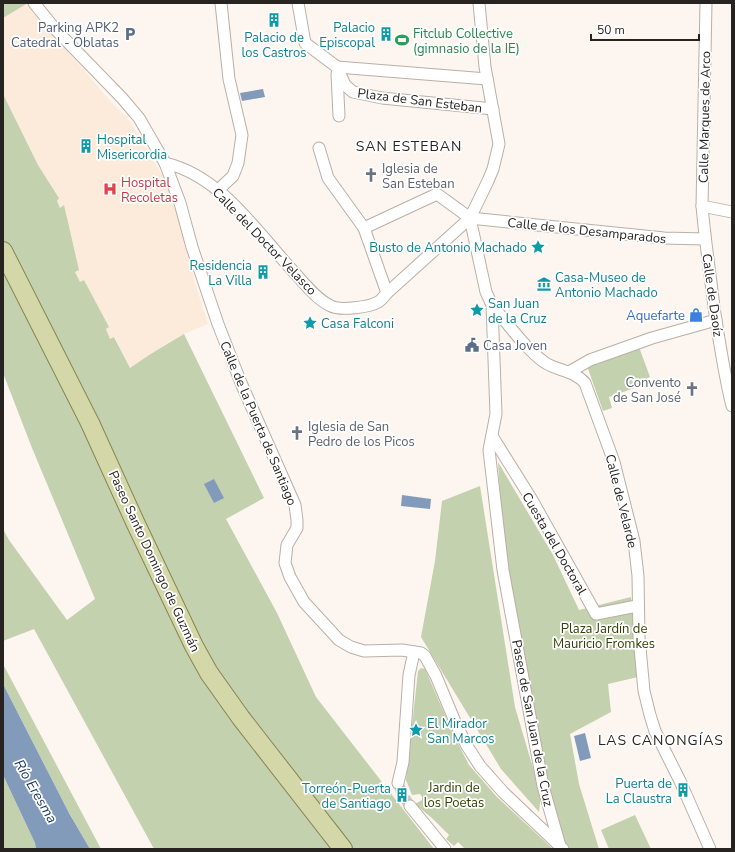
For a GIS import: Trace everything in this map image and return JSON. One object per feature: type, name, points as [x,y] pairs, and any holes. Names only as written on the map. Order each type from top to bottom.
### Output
[{"type":"main road","name":"Paseo Santo Domingo de Guzmán","points":[[3,251],[90,424],[194,646],[210,673],[241,718],[343,849]]},
{"type":"street","points":[[34,3],[56,30],[114,89],[134,113],[166,163]]},
{"type":"street","points":[[218,190],[233,176],[238,163],[242,135],[229,80],[221,3]]},
{"type":"street","points":[[298,3],[303,39],[305,43],[337,67]]},
{"type":"street","points":[[364,228],[437,194],[470,218],[488,181],[499,144],[487,79],[479,3]]},
{"type":"street","name":"Calle Marques de Arco","points":[[702,206],[706,3]]},
{"type":"street","name":"Plaza de San Esteban","points":[[337,67],[487,79]]},
{"type":"street","name":"Plaza de San Esteban","points":[[337,67],[345,85],[349,90],[356,93],[382,98],[493,109]]},
{"type":"street","name":"Plaza de San Esteban","points":[[337,67],[339,116]]},
{"type":"street","points":[[319,148],[328,178],[364,228],[387,293]]},
{"type":"street","name":"Calle del Doctor Velasco","points":[[166,163],[197,175],[218,190],[252,224],[303,282],[321,300],[331,306],[341,308],[357,307],[380,301],[470,218]]},
{"type":"street","name":"Calle de la Puerta de Santiago","points":[[166,163],[218,324],[241,383],[295,505],[298,520],[297,528],[287,545],[285,555],[285,563],[290,577],[304,602],[339,640],[345,644],[364,651],[402,650],[414,652]]},
{"type":"street","points":[[702,206],[732,212]]},
{"type":"street","name":"Calle de Daoíz","points":[[702,206],[716,320],[732,406]]},
{"type":"street","name":"Calle de los Desamparados","points":[[470,218],[664,238],[705,239]]},
{"type":"street","name":"Paseo de San Juan de la Cruz","points":[[470,218],[486,292],[492,305],[496,414],[489,450],[502,570],[543,786],[562,848]]},
{"type":"street","points":[[492,305],[534,353],[554,367],[569,372],[590,360],[652,338],[716,320]]},
{"type":"street","name":"Calle de Velarde","points":[[569,372],[577,375],[584,383],[614,462],[634,541],[638,576],[638,637],[644,691],[650,715],[655,731],[680,781],[710,849]]},
{"type":"street","name":"Cuesta del Doctoral","points":[[492,436],[532,500],[596,614],[637,606]]},
{"type":"street","points":[[398,783],[403,762],[409,675],[414,652]]},
{"type":"street","name":"Paseo de San Juan de la Cruz","points":[[414,652],[425,656],[428,661],[456,724],[467,746],[480,766],[503,792],[562,848]]},
{"type":"street","points":[[410,806],[445,849]]},
{"type":"shaded area","name":"Hospital Recoletas","points":[[28,3],[111,102],[130,121],[165,180],[179,222],[195,283],[208,324],[184,334],[130,368],[115,337],[110,339],[106,329],[109,327],[84,280],[80,282],[75,272],[63,205],[60,208],[57,201],[59,197],[38,165],[3,94],[3,18]]},
{"type":"green space","points":[[3,3],[28,3],[3,18]]},
{"type":"green space","points":[[3,94],[38,165],[59,198],[57,201],[60,208],[64,205],[79,270],[75,272],[80,282],[84,280],[109,327],[106,329],[110,339],[114,337],[130,368],[184,334],[264,498],[226,519],[277,613],[316,697],[434,849],[154,849],[34,629],[3,641],[3,529],[9,540],[67,620],[95,599],[32,448],[3,373]]},
{"type":"green space","points":[[639,347],[650,377],[646,379],[646,384],[609,397],[612,408],[603,411],[587,366]]},
{"type":"green space","name":"Plaza Jardín de Mauricio Fromkes","points":[[498,462],[553,555],[579,610],[631,597],[638,677],[608,684],[611,712],[570,734],[579,784],[599,849],[568,849],[564,845],[540,761],[533,701],[504,556]]},
{"type":"green space","points":[[480,486],[515,707],[541,795],[539,812],[501,769],[421,637],[435,561],[442,501]]},
{"type":"green space","points":[[3,664],[101,849],[90,849],[68,811],[3,684]]},
{"type":"green space","name":"Jardin de los Poetas","points":[[421,668],[425,669],[426,671],[454,736],[469,765],[497,797],[553,849],[465,849],[458,842],[454,846],[446,839],[449,835],[415,804],[422,800],[422,797],[420,794],[412,795],[406,780],[418,671]]},
{"type":"green space","points":[[3,775],[35,843],[36,849],[3,849]]},
{"type":"green space","points":[[635,815],[651,849],[609,849],[601,830]]},
{"type":"water","points":[[263,89],[265,97],[242,101],[240,93]]},
{"type":"water","points":[[214,479],[224,498],[214,503],[204,484]]},
{"type":"water","points":[[402,495],[431,499],[430,509],[401,506]]},
{"type":"water","name":"Río Eresma","points":[[3,684],[69,813],[90,849],[36,849],[35,843],[3,775]]},
{"type":"water","points":[[585,733],[591,758],[580,761],[574,736]]},
{"type":"tunnel","points":[[398,783],[410,806]]},
{"type":"place","name":"Palacio de los Castros","points":[[274,20]]},
{"type":"place","name":"Parking APK2 Catedral - Oblatas","points":[[130,34]]},
{"type":"place","name":"Palacio Episcopal","points":[[386,34]]},
{"type":"place","name":"Fitclub Collective (gimnasio de la IE)","points":[[402,40]]},
{"type":"place","name":"Hospital Misericordia","points":[[86,146]]},
{"type":"place","name":"Iglesia de San Esteban","points":[[371,175]]},
{"type":"place","name":"Hospital Recoletas","points":[[110,189]]},
{"type":"place","name":"Busto de Antonio Machado","points":[[538,247]]},
{"type":"place","name":"Residencia La Villa","points":[[263,272]]},
{"type":"place","name":"Casa-Museo de Antonio Machado","points":[[544,284]]},
{"type":"place","name":"San Juan de la Cruz","points":[[477,310]]},
{"type":"place","name":"Aquefarte","points":[[696,315]]},
{"type":"place","name":"Casa Falconi","points":[[310,323]]},
{"type":"place","name":"Casa Joven","points":[[472,345]]},
{"type":"place","name":"Convento de San José","points":[[692,389]]},
{"type":"place","name":"Iglesia de San Pedro de los Picos","points":[[297,433]]},
{"type":"place","name":"El Mirador San Marcos","points":[[416,730]]},
{"type":"place","name":"Puerta de La Claustra","points":[[683,790]]},
{"type":"place","name":"Torreón-Puerta de Santiago","points":[[402,795]]},
{"type":"district","name":"SAN ESTEBAN","points":[[409,146]]},
{"type":"district","name":"LAS CANONGÍAS","points":[[661,740]]}]
